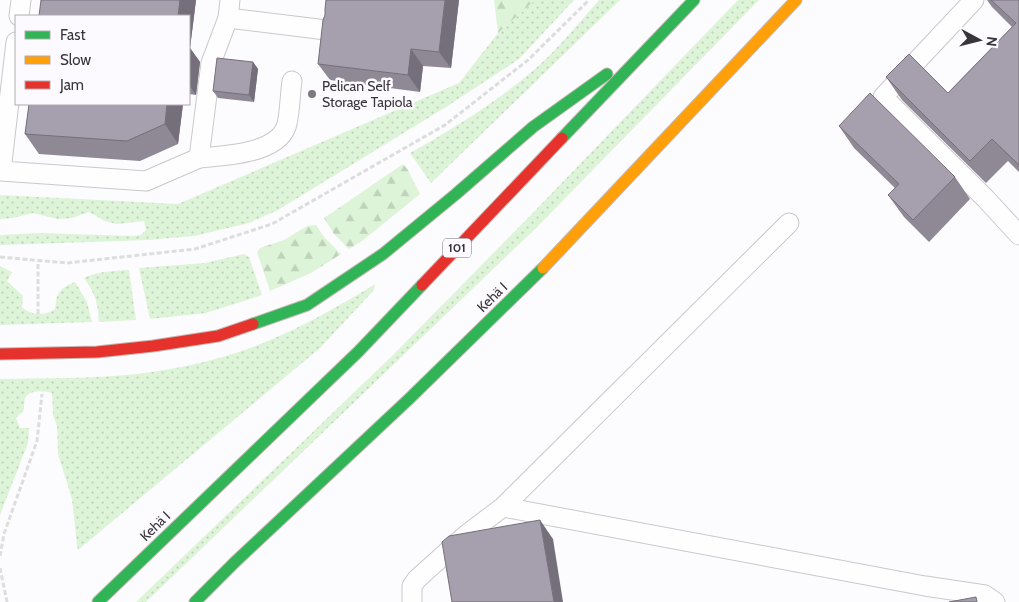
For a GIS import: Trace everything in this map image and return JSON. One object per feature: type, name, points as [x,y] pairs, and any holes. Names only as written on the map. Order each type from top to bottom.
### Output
[{"type":"highway","name":"Kehä I","points":[[98,602],[358,352],[694,0]]},
{"type":"highway","name":"Kehä I","points":[[195,602],[410,398],[558,254],[796,0]]},
{"type":"highway","points":[[0,354],[97,352],[154,346],[218,336],[307,305],[383,254],[534,127],[661,35]]},
{"type":"highway","points":[[210,602],[235,562]]},
{"type":"lane","points":[[19,15],[21,0]]},
{"type":"lane","points":[[974,0],[883,97],[986,199],[1019,235]]},
{"type":"lane","points":[[199,158],[211,63],[229,9],[326,30]]},
{"type":"lane","points":[[15,51],[1,171],[146,181],[199,158],[240,154],[273,143],[285,128],[292,81]]},
{"type":"lane","points":[[412,602],[412,586],[417,579],[466,535],[503,507],[789,223]]},
{"type":"lane","points":[[503,507],[925,586],[985,595],[995,602]]},
{"type":"path","points":[[0,257],[67,263],[195,249],[272,224],[445,125],[528,60],[588,0]]},
{"type":"path","points":[[38,261],[38,314]]},
{"type":"path","points":[[0,556],[4,534],[37,441],[42,394]]},
{"type":"path","points":[[0,568],[7,602]]},
{"type":"green space","points":[[494,0],[535,0],[498,33]]},
{"type":"green space","points":[[535,0],[574,0],[519,59],[446,107],[278,210],[249,223],[194,236],[148,240],[0,245],[0,235],[39,233],[141,235],[146,230],[144,221],[117,224],[105,221],[89,212],[72,218],[58,219],[33,213],[0,219],[0,195],[178,204],[459,83],[498,33]]},
{"type":"green space","points":[[599,0],[620,0],[431,183],[410,153],[464,121],[516,85],[548,57]]},
{"type":"green space","points":[[738,0],[759,0],[537,227],[146,602],[136,602],[393,355]]},
{"type":"green space","points":[[403,164],[420,194],[362,241],[349,249],[334,234],[324,218]]},
{"type":"green space","points":[[316,225],[324,237],[341,254],[311,273],[270,291],[257,252],[260,248],[284,240],[307,226]]},
{"type":"green space","points":[[244,254],[249,257],[262,295],[206,313],[150,319],[139,268],[205,263]]},
{"type":"green space","points":[[0,266],[12,272],[7,281],[23,296],[22,307],[38,314],[55,309],[59,292],[75,282],[87,302],[92,322],[0,325]]},
{"type":"green space","points":[[129,270],[136,320],[99,322],[95,298],[84,278],[100,273]]},
{"type":"green space","points":[[375,284],[374,290],[320,348],[78,550],[72,499],[58,454],[57,426],[53,415],[52,393],[42,391],[30,393],[25,398],[24,410],[16,418],[20,428],[29,428],[28,443],[0,515],[0,379],[120,376],[202,363],[248,349],[278,337],[320,316]]},
{"type":"building","points":[[41,0],[180,0],[178,15],[39,15]]},
{"type":"building","points":[[326,0],[445,0],[439,52],[411,49],[408,75],[318,64]]},
{"type":"building","points":[[991,0],[1019,0],[1019,165],[992,139],[970,161],[886,77],[909,54],[948,93],[1016,23]]},
{"type":"building","points":[[217,58],[253,62],[249,95],[213,91]]},
{"type":"building","points":[[870,93],[955,177],[913,220],[888,195],[899,184],[839,126]]},
{"type":"building","points":[[29,105],[167,105],[165,124],[127,141],[25,134]]},
{"type":"building","points":[[540,520],[554,602],[452,602],[442,542],[449,536]]},
{"type":"building","points":[[976,597],[977,602],[949,602]]},
{"type":"traffic: fast","points":[[562,138],[694,0]]},
{"type":"traffic: fast","points":[[253,324],[307,305],[383,254],[533,127],[607,74]]},
{"type":"traffic: fast","points":[[195,602],[410,398],[543,268]]},
{"type":"traffic: fast","points":[[98,602],[358,352],[422,285]]},
{"type":"traffic: slow","points":[[543,268],[796,0]]},
{"type":"traffic: jam","points":[[422,285],[562,138]]},
{"type":"traffic: jam","points":[[0,354],[97,352],[153,346],[218,336],[253,324]]},
{"type":"place","name":"Pelican Self Storage Tapiola","points":[[312,94]]}]
